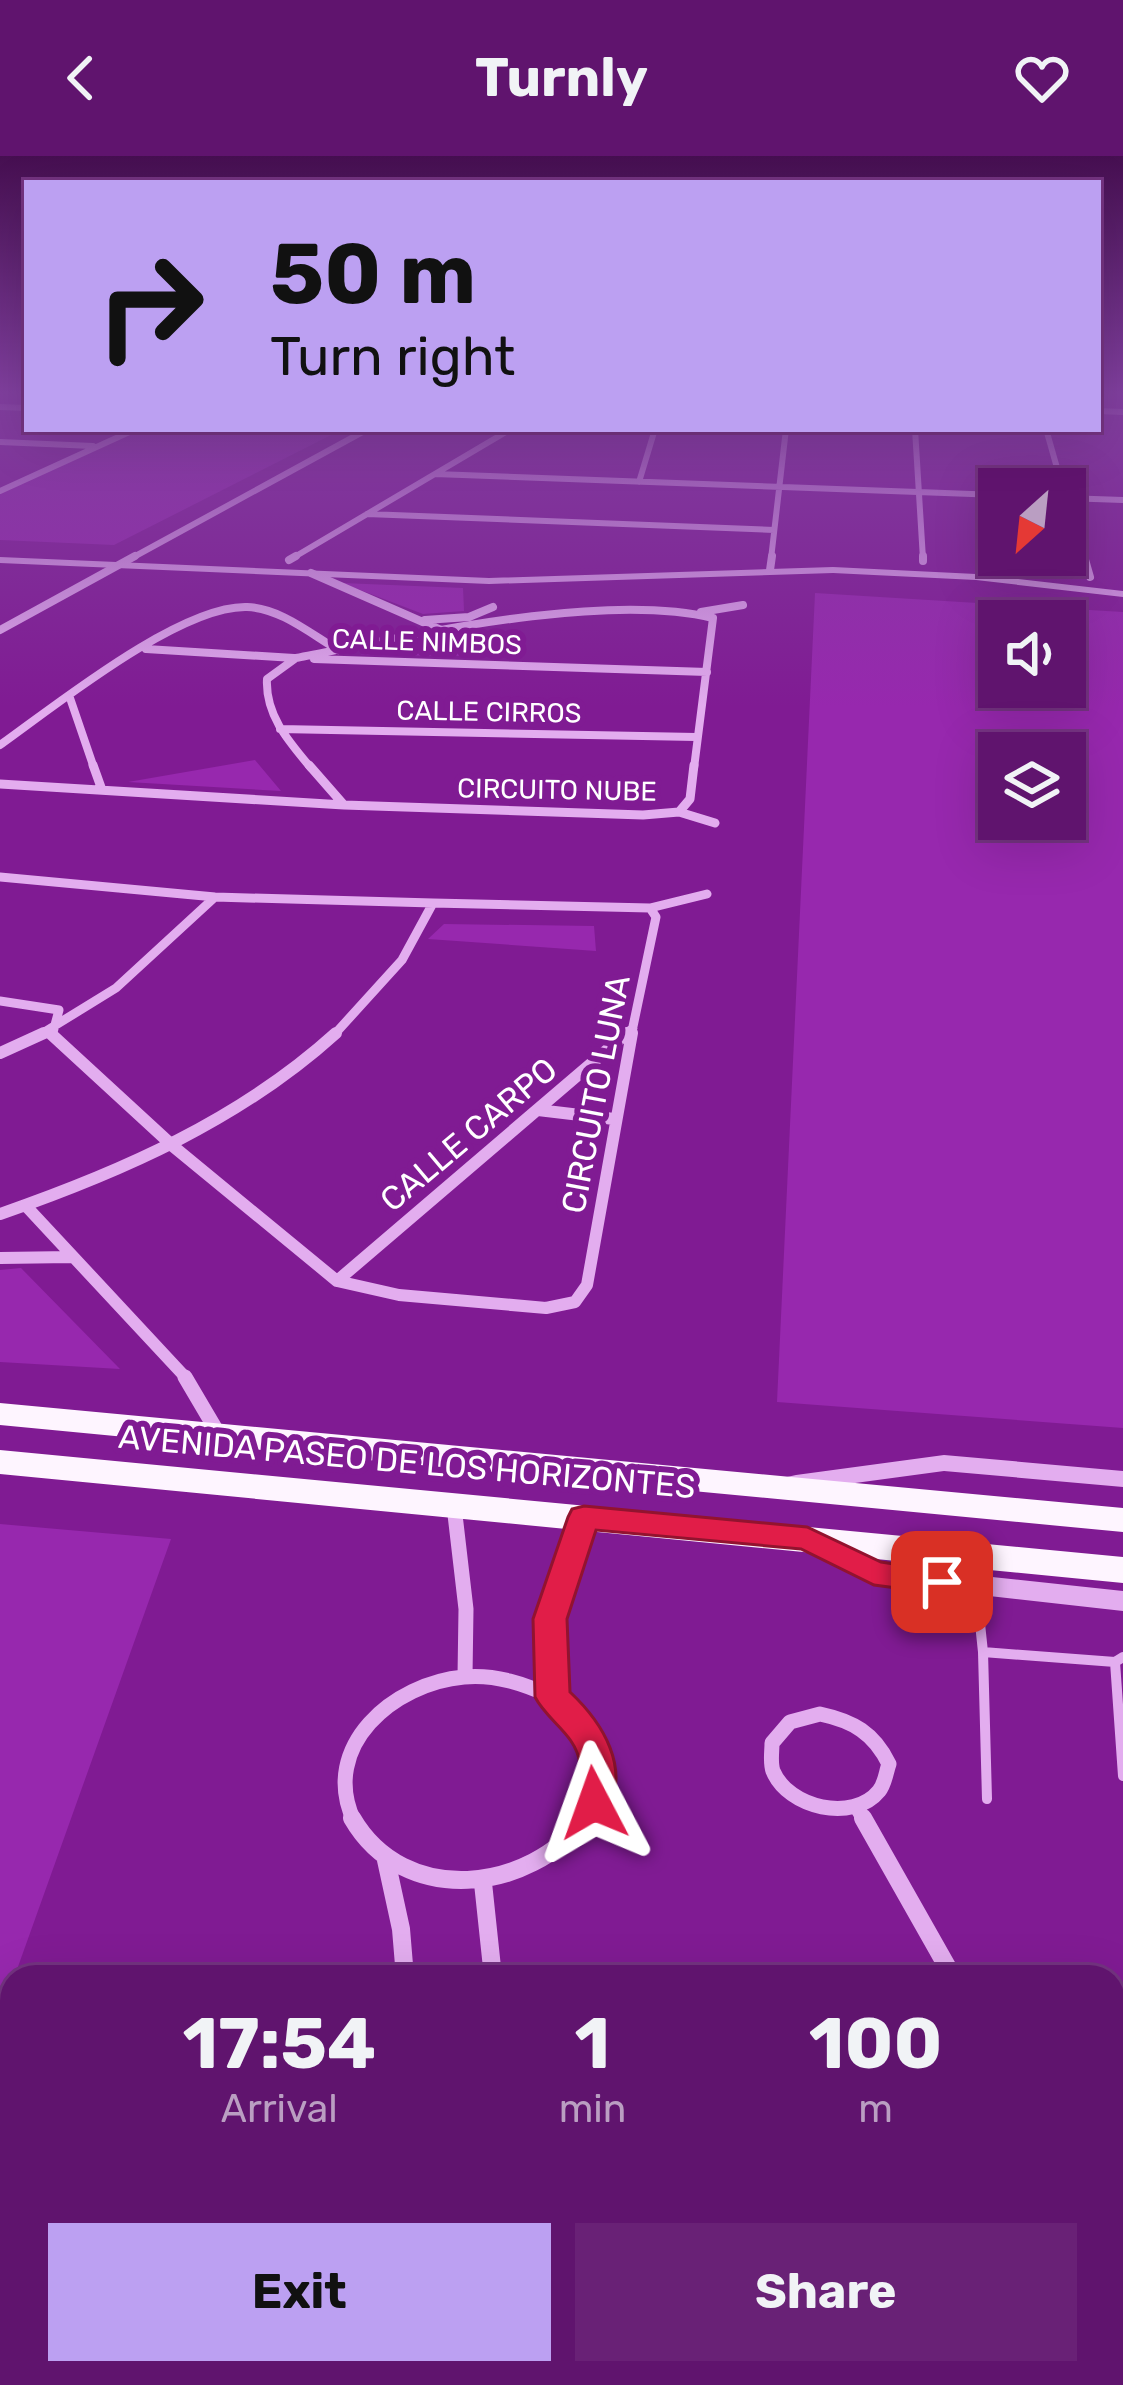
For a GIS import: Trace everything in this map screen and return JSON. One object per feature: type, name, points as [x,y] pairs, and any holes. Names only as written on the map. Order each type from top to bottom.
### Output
[{"type":"main road","name":"AVENIDA PASEO DE LOS HORIZONTES","points":[[0,1414],[1123,1520]]},
{"type":"main road","name":"AVENIDA PASEO DE LOS HORIZONTES","points":[[0,1462],[1123,1570]]},
{"type":"street","points":[[0,630],[237,499]]},
{"type":"street","points":[[290,560],[392,499]]},
{"type":"street","points":[[770,563],[778,499]]},
{"type":"street","points":[[919,499],[923,561]]},
{"type":"street","points":[[367,514],[774,530]]},
{"type":"street","points":[[0,547],[512,567],[923,561],[1123,581]]},
{"type":"street","points":[[0,560],[489,581],[770,563],[1123,593]]},
{"type":"street","points":[[1086,564],[1090,577]]},
{"type":"street","points":[[311,573],[441,630]]},
{"type":"street","points":[[489,581],[494,623]]},
{"type":"street","points":[[218,602],[272,613],[353,661]]},
{"type":"street","points":[[344,806],[280,729],[264,699],[264,685],[272,673],[296,658],[494,623],[675,609],[700,612],[742,605]]},
{"type":"street","points":[[0,745],[146,649],[227,607]]},
{"type":"street","points":[[417,620],[461,619],[493,607]]},
{"type":"street","name":"CIRCUITO NUBE","points":[[0,784],[344,806],[643,815],[679,812],[690,800],[713,618],[700,612]]},
{"type":"street","name":"CALLE NIMBOS","points":[[146,649],[706,672]]},
{"type":"street","points":[[70,698],[102,790]]},
{"type":"street","name":"CALLE CIRROS","points":[[280,729],[696,737]]},
{"type":"street","points":[[679,812],[715,823]]},
{"type":"street","points":[[0,877],[214,897],[434,903],[650,908],[707,894]]},
{"type":"street","points":[[0,1053],[50,1034],[166,951],[214,897]]},
{"type":"street","points":[[0,1214],[174,1147],[299,1063],[378,995],[417,943],[434,903]]},
{"type":"street","name":"CIRCUITO LUNA","points":[[0,1001],[59,1010],[50,1034],[174,1147],[337,1281],[399,1295],[546,1308],[575,1302],[587,1285],[614,1119],[656,917],[650,908]]},
{"type":"street","name":"CALLE CARPO","points":[[337,1281],[633,1028]]},
{"type":"street","points":[[538,1110],[614,1119]]},
{"type":"street","points":[[26,1206],[196,1389],[219,1434]]},
{"type":"street","points":[[0,1258],[72,1257]]},
{"type":"street","name":"AVENIDA PASEO DE LOS HORIZONTES","points":[[782,1485],[944,1463],[1123,1479]]},
{"type":"street","points":[[454,1505],[466,1610],[465,1676]]},
{"type":"street","points":[[553,1697],[550,1619],[584,1517]]},
{"type":"street","name":"AVENIDA PASEO DE LOS HORIZONTES","points":[[807,1538],[874,1574],[1123,1601]]},
{"type":"street","points":[[465,1676],[511,1680],[553,1697],[583,1726],[598,1763],[594,1803],[572,1841],[532,1868],[483,1883],[431,1880],[386,1860],[350,1820],[342,1769],[364,1723],[409,1690],[465,1676]]},
{"type":"street","points":[[820,1714],[852,1720],[878,1739],[889,1764],[880,1790],[856,1806],[822,1808],[790,1794],[772,1769],[772,1743],[790,1722],[820,1714]]},
{"type":"street","points":[[856,1806],[945,1965]]},
{"type":"street","points":[[386,1860],[404,1965]]},
{"type":"street","points":[[483,1883],[492,1965]]},
{"type":"lane","points":[[976,1586],[987,1798]]},
{"type":"lane","points":[[983,1652],[1119,1660],[1123,1776]]},
{"type":"shaded area","points":[[0,499],[205,499],[114,545],[0,540]]},
{"type":"shaded area","points":[[342,583],[463,588],[464,611],[423,614]]},
{"type":"shaded area","points":[[815,593],[978,603],[978,708],[1086,708],[1086,610],[1123,612],[1123,1428],[777,1402]]},
{"type":"shaded area","points":[[492,632],[486,656],[360,655]]},
{"type":"shaded area","points":[[255,760],[281,791],[128,782]]},
{"type":"shaded area","points":[[444,924],[594,926],[596,951],[428,939]]},
{"type":"shaded area","points":[[21,1268],[120,1369],[0,1362],[0,1270]]},
{"type":"shaded area","points":[[0,1524],[171,1539],[19,1965],[0,1965]]},
{"type":"route","points":[[594,1803],[598,1763],[583,1726],[553,1697],[551,1658],[550,1619],[584,1517],[807,1538],[874,1574],[942,1582]]}]
